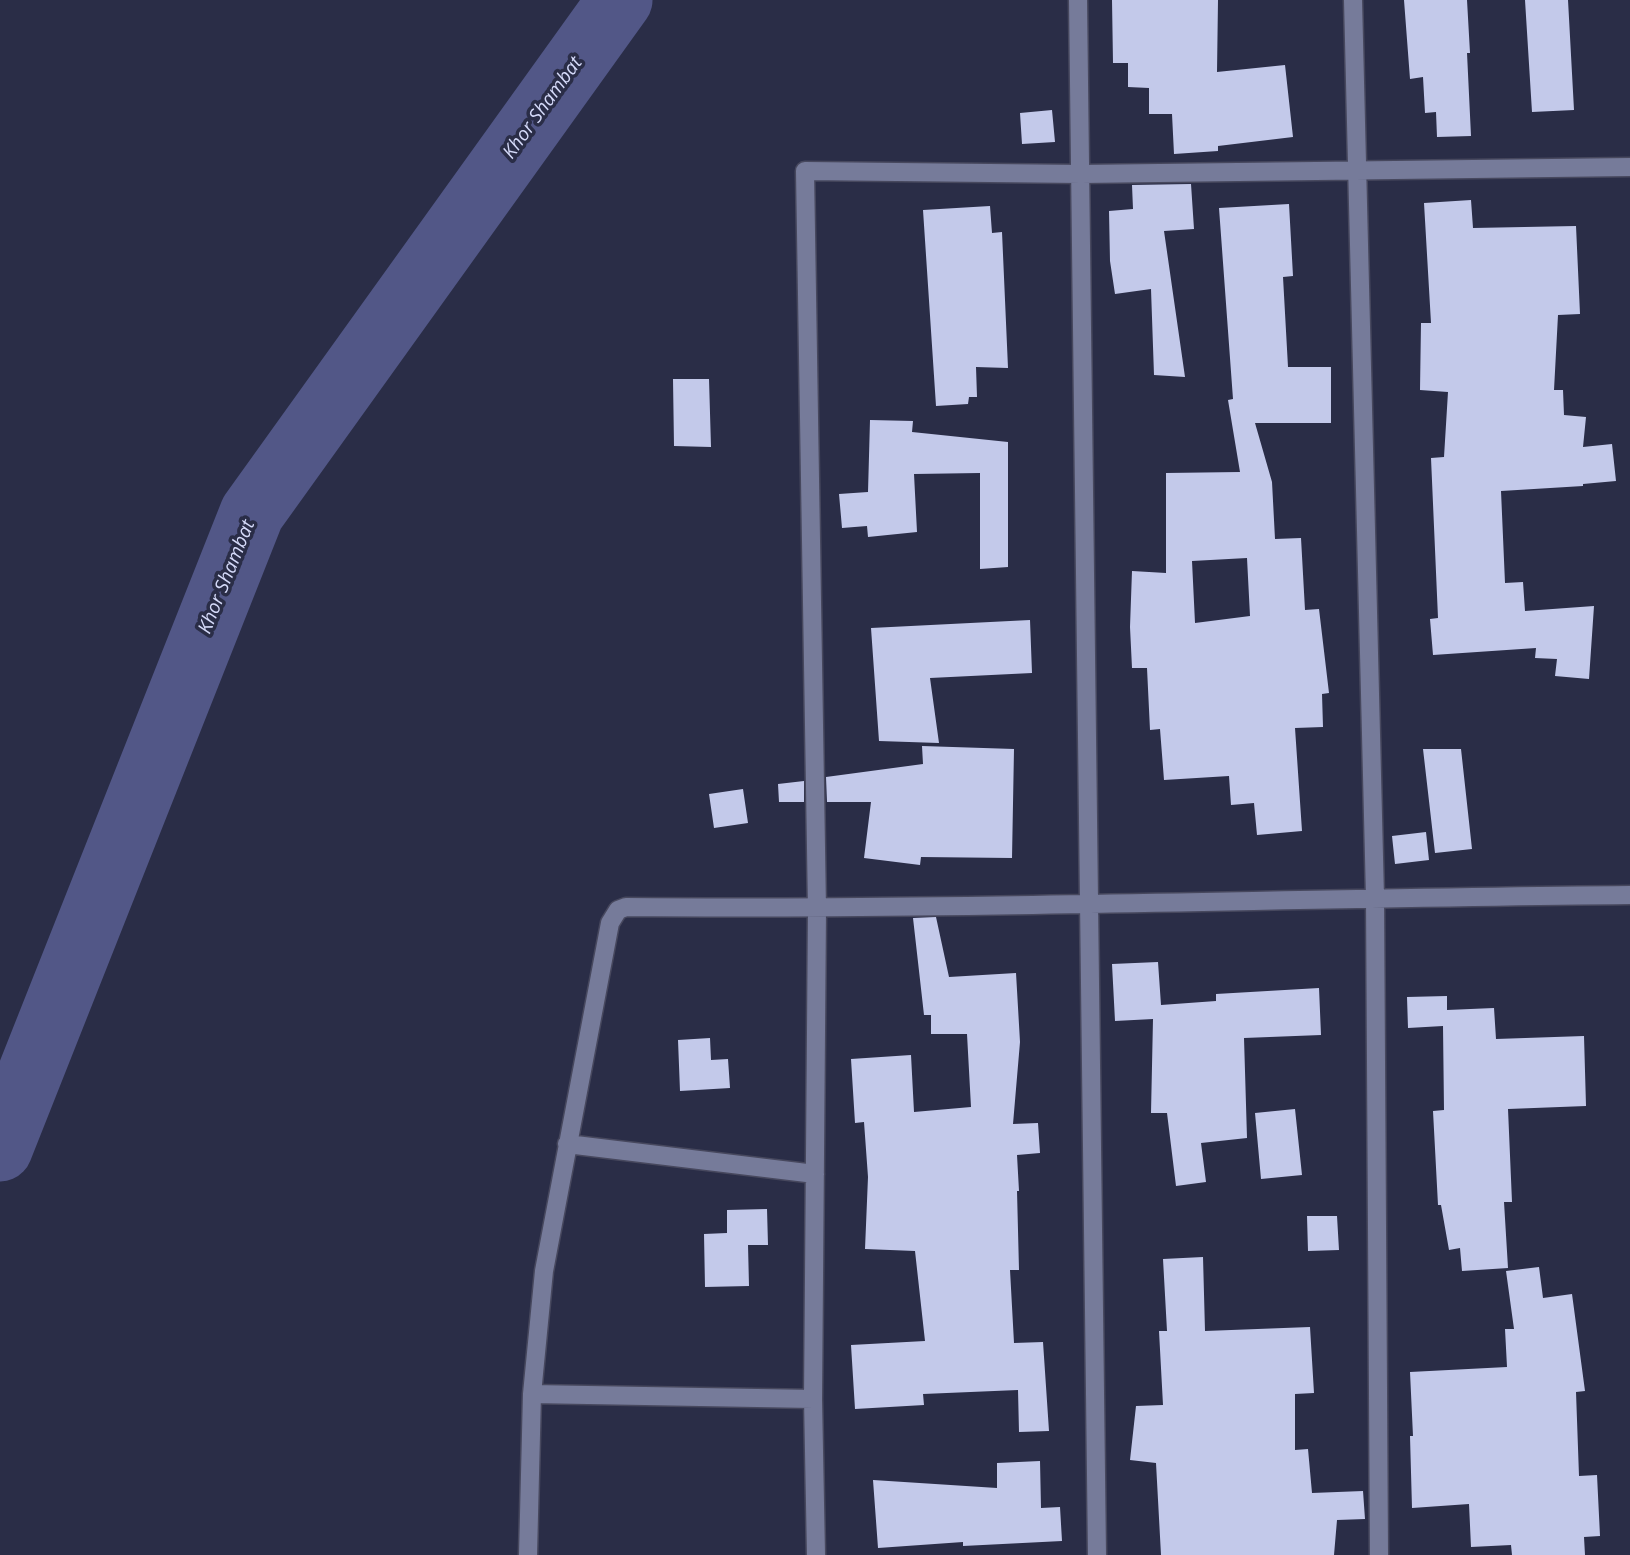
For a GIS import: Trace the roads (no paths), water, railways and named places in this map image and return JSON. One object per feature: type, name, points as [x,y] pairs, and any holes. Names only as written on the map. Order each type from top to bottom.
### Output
[{"type":"street","points":[[1078,0],[1097,1555]]},
{"type":"street","points":[[1353,0],[1375,897],[1379,1555]]},
{"type":"street","points":[[816,1555],[813,1399],[817,909],[804,171],[1081,174],[1630,167]]},
{"type":"street","points":[[528,1555],[532,1394],[544,1271],[610,923],[618,910],[626,907],[817,909],[1375,897],[1630,895]]},
{"type":"street","points":[[567,1144],[815,1174]]},
{"type":"street","points":[[532,1394],[813,1399]]},
{"type":"waterway","name":"Khor Shambat","points":[[0,1149],[252,513],[620,0]]}]
